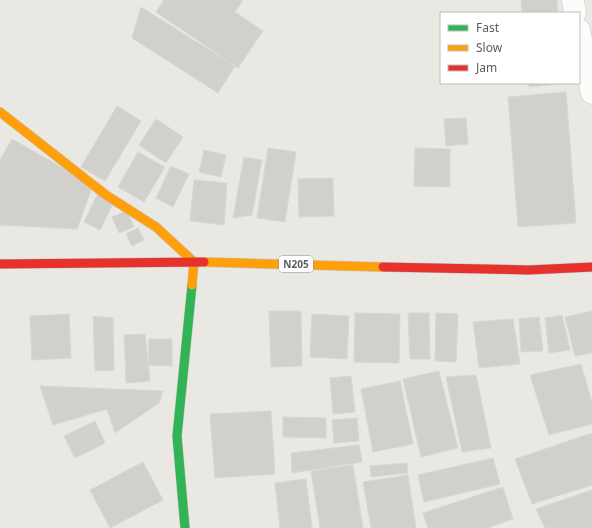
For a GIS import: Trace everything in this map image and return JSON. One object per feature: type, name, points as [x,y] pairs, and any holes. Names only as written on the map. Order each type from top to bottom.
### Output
[{"type":"main road","points":[[0,112],[106,195],[156,227],[194,262],[178,436],[185,528]]},
{"type":"main road","name":"N205","points":[[0,264],[194,262],[529,270],[592,267]]},
{"type":"street","points":[[573,0],[575,12]]},
{"type":"street","points":[[580,35],[592,93]]},
{"type":"building","points":[[164,0],[243,0],[235,12],[263,31],[238,68],[156,12]]},
{"type":"building","points":[[521,0],[557,0],[558,12],[522,12]]},
{"type":"building","points":[[141,7],[235,66],[218,93],[132,38]]},
{"type":"building","points":[[529,84],[556,84],[529,87]]},
{"type":"building","points":[[566,92],[576,223],[518,227],[508,97]]},
{"type":"building","points":[[117,106],[141,121],[105,181],[81,167]]},
{"type":"building","points":[[466,118],[468,144],[446,146],[444,119]]},
{"type":"building","points":[[156,119],[183,137],[166,163],[139,145]]},
{"type":"building","points":[[12,139],[93,185],[77,229],[0,225],[0,160]]},
{"type":"building","points":[[268,148],[296,152],[285,222],[257,218]]},
{"type":"building","points":[[415,148],[450,149],[450,187],[414,186]]},
{"type":"building","points":[[204,150],[226,155],[221,177],[199,172]]},
{"type":"building","points":[[138,152],[165,167],[144,202],[118,187]]},
{"type":"building","points":[[244,157],[262,160],[252,215],[233,218]]},
{"type":"building","points":[[171,166],[189,174],[173,207],[156,198]]},
{"type":"building","points":[[333,178],[334,216],[299,217],[298,179]]},
{"type":"building","points":[[194,180],[227,183],[224,225],[190,221]]},
{"type":"building","points":[[97,195],[113,204],[100,230],[84,222]]},
{"type":"building","points":[[127,211],[134,227],[119,233],[112,217]]},
{"type":"building","points":[[138,228],[144,240],[132,246],[126,234]]},
{"type":"building","points":[[269,311],[301,311],[302,366],[271,367]]},
{"type":"building","points":[[592,311],[592,353],[575,356],[565,317]]},
{"type":"building","points":[[355,313],[400,314],[399,363],[354,362]]},
{"type":"building","points":[[408,313],[429,313],[430,359],[410,359]]},
{"type":"building","points":[[436,313],[458,314],[456,362],[435,361]]},
{"type":"building","points":[[69,314],[71,358],[32,360],[30,316]]},
{"type":"building","points":[[312,314],[349,316],[347,359],[310,357]]},
{"type":"building","points":[[562,315],[570,350],[549,353],[545,318]]},
{"type":"building","points":[[93,316],[113,318],[114,370],[95,371]]},
{"type":"building","points":[[539,317],[543,351],[521,352],[519,319]]},
{"type":"building","points":[[513,319],[520,364],[479,368],[473,322]]},
{"type":"building","points":[[145,334],[150,381],[126,383],[124,335]]},
{"type":"building","points":[[149,339],[172,339],[172,366],[148,365]]},
{"type":"building","points":[[581,364],[592,402],[592,424],[549,435],[530,375]]},
{"type":"building","points":[[439,371],[458,448],[421,457],[403,379]]},
{"type":"building","points":[[476,375],[491,448],[462,452],[446,377]]},
{"type":"building","points":[[351,376],[355,412],[333,414],[330,378]]},
{"type":"building","points":[[400,381],[413,444],[373,452],[361,389]]},
{"type":"building","points":[[40,386],[163,391],[159,403],[115,433],[107,409],[53,425]]},
{"type":"building","points":[[271,411],[275,474],[215,478],[210,414]]},
{"type":"building","points":[[283,417],[326,418],[326,438],[283,437]]},
{"type":"building","points":[[357,418],[359,441],[334,443],[332,420]]},
{"type":"building","points":[[95,421],[105,443],[75,458],[64,436]]},
{"type":"building","points":[[592,433],[592,485],[532,504],[515,459]]},
{"type":"building","points":[[359,445],[362,462],[292,473],[291,453]]},
{"type":"building","points":[[493,458],[500,484],[424,502],[418,475]]},
{"type":"building","points":[[143,462],[163,500],[110,528],[90,490]]},
{"type":"building","points":[[407,463],[408,473],[371,477],[370,466]]},
{"type":"building","points":[[353,465],[363,528],[320,528],[311,471]]},
{"type":"building","points":[[408,475],[416,528],[371,528],[363,482]]},
{"type":"building","points":[[306,479],[312,528],[280,528],[275,483]]},
{"type":"building","points":[[503,487],[513,519],[487,528],[428,528],[423,513]]},
{"type":"building","points":[[592,490],[592,528],[545,528],[536,509]]},
{"type":"traffic: fast","points":[[185,528],[177,436],[192,285]]},
{"type":"traffic: slow","points":[[0,112],[106,195],[156,227],[194,262],[192,285]]},
{"type":"traffic: slow","points":[[204,262],[383,267]]},
{"type":"traffic: jam","points":[[0,264],[204,262]]},
{"type":"traffic: jam","points":[[383,267],[529,270],[592,267]]}]
